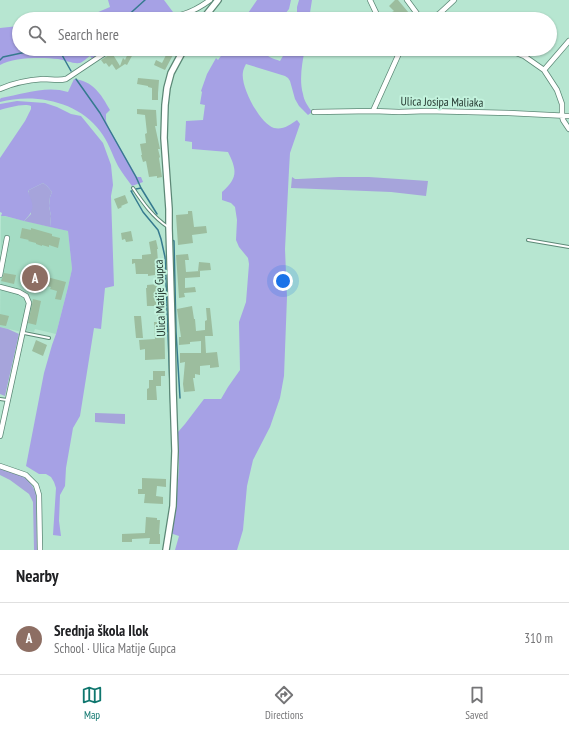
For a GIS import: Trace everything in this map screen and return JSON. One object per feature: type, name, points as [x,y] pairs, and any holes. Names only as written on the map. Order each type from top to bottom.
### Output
[{"type":"street","points":[[188,12],[210,0]]},
{"type":"street","points":[[209,12],[218,0]]},
{"type":"street","points":[[370,0],[376,12]]},
{"type":"street","points":[[407,0],[416,12]]},
{"type":"street","points":[[441,12],[454,0]]},
{"type":"street","points":[[557,55],[569,41]]},
{"type":"street","points":[[0,89],[31,80],[66,79],[100,56]]},
{"type":"street","name":"Ulica Matije Gupca","points":[[166,550],[172,506],[176,451],[173,390],[169,209],[164,138],[167,88],[171,73],[180,56]]},
{"type":"street","points":[[373,111],[398,56]]},
{"type":"street","points":[[524,56],[544,70],[557,90],[562,104],[562,116],[569,129]]},
{"type":"street","points":[[544,70],[556,56]]},
{"type":"street","name":"Ulica Josipa Maliaka","points":[[314,112],[427,111],[569,116]]},
{"type":"street","points":[[0,275],[8,238]]},
{"type":"street","points":[[0,287],[19,292],[26,296],[29,303],[0,436]]},
{"type":"street","points":[[0,466],[26,475],[36,485],[38,495],[40,550]]},
{"type":"lane","points":[[133,188],[149,211],[169,228]]},
{"type":"lane","points":[[528,240],[569,246]]},
{"type":"lane","points":[[22,332],[49,338]]},
{"type":"lane","points":[[0,399],[7,400]]},
{"type":"shaded area","points":[[108,0],[164,0],[173,12],[98,12],[110,7]]},
{"type":"shaded area","points":[[257,0],[291,0],[289,9],[287,12],[249,12]]},
{"type":"shaded area","points":[[299,0],[312,0],[310,12],[297,12]]},
{"type":"shaded area","points":[[12,27],[12,56],[90,56],[80,63],[58,59],[36,58],[12,60],[0,65],[0,28]]},
{"type":"shaded area","points":[[90,56],[98,56],[93,60]]},
{"type":"shaded area","points":[[221,56],[268,56],[280,61],[283,56],[304,56],[301,83],[305,101],[312,112],[308,115],[299,106],[288,78],[246,64],[243,72],[245,86],[252,104],[263,120],[274,128],[286,127],[297,120],[300,124],[290,153],[285,249],[287,297],[284,376],[280,398],[270,427],[253,460],[247,486],[243,530],[237,550],[175,550],[179,536],[170,533],[176,500],[179,463],[178,432],[204,399],[221,399],[240,370],[239,322],[246,302],[249,264],[248,258],[239,247],[236,240],[237,220],[235,207],[231,203],[222,200],[222,192],[233,178],[233,164],[228,152],[192,149],[192,142],[185,141],[186,121],[203,120],[205,105],[200,104],[201,91],[207,74],[216,58],[218,60]]},
{"type":"shaded area","points":[[74,79],[86,82],[100,94],[110,110],[106,114],[106,121],[109,128],[137,177],[141,177],[143,182],[132,186],[118,166],[108,143],[100,131],[91,121],[68,106],[41,99],[13,99],[0,102],[1,98],[35,91],[52,89],[68,92]]},
{"type":"shaded area","points":[[17,101],[45,103],[71,114],[81,116],[103,143],[111,165],[113,185],[111,196],[114,286],[105,288],[101,329],[94,328],[80,416],[73,428],[66,468],[65,486],[60,495],[59,521],[61,536],[53,535],[56,488],[54,482],[51,477],[46,474],[39,474],[26,466],[44,373],[56,334],[72,269],[68,231],[50,227],[51,216],[49,206],[52,192],[43,183],[29,190],[28,192],[32,204],[32,211],[24,221],[1,216],[0,158],[25,121],[31,106],[20,105],[0,110],[0,104]]},
{"type":"shaded area","points":[[292,177],[298,179],[369,177],[428,181],[426,196],[391,192],[291,188]]},
{"type":"shaded area","points":[[43,183],[52,192],[49,206],[51,216],[50,227],[24,221],[31,214],[28,193],[29,190]]},
{"type":"shaded area","points":[[1,216],[68,231],[72,269],[56,334],[35,329],[34,332],[23,330],[22,332],[0,327]]},
{"type":"shaded area","points":[[0,327],[19,334],[5,396],[0,394]]},
{"type":"shaded area","points":[[95,413],[125,414],[125,424],[95,422]]},
{"type":"shaded area","points":[[0,468],[26,478],[36,493],[37,550],[34,550],[33,502],[29,494],[10,480],[0,475]]},
{"type":"building","points":[[395,0],[398,0],[408,12],[392,12],[394,11],[389,6]]},
{"type":"building","points":[[107,56],[114,56],[120,66],[123,58],[125,60],[127,56],[132,56],[127,65],[125,64],[116,70],[112,64],[109,67],[101,60]]},
{"type":"building","points":[[166,56],[172,56],[165,70],[154,65],[156,60],[162,63]]},
{"type":"building","points":[[138,78],[159,80],[158,100],[152,100],[152,88],[137,84]]},
{"type":"building","points":[[137,109],[156,110],[157,126],[155,126],[160,149],[158,149],[162,177],[149,177],[146,161],[143,162],[140,144],[146,143],[145,134],[147,133],[145,115],[137,114]]},
{"type":"building","points":[[125,195],[128,203],[118,209],[114,199]]},
{"type":"building","points":[[188,211],[192,211],[194,227],[206,226],[207,233],[192,235],[193,243],[178,245],[176,215],[188,214]]},
{"type":"building","points":[[22,228],[31,230],[31,228],[60,238],[58,248],[49,245],[49,247],[42,246],[20,238]]},
{"type":"building","points":[[131,231],[133,241],[126,242],[125,239],[122,240],[121,233]]},
{"type":"building","points":[[156,240],[160,276],[162,276],[163,284],[156,284],[155,275],[148,276],[148,274],[136,274],[135,263],[132,264],[132,259],[142,259],[142,255],[151,254],[149,242]]},
{"type":"building","points":[[188,254],[189,260],[185,260],[186,272],[200,271],[200,277],[185,278],[185,288],[195,287],[196,292],[184,293],[185,297],[179,298],[176,255]]},
{"type":"building","points":[[199,262],[210,263],[211,270],[198,271]]},
{"type":"building","points":[[4,273],[16,275],[14,284],[1,281]]},
{"type":"building","points":[[47,277],[66,282],[61,300],[55,299],[57,291],[50,289],[51,287],[45,286]]},
{"type":"building","points":[[157,284],[158,306],[147,306],[147,285]]},
{"type":"building","points":[[33,299],[41,301],[36,325],[28,323]]},
{"type":"building","points":[[192,306],[196,331],[205,330],[205,321],[207,320],[206,308],[210,308],[213,336],[205,336],[206,353],[217,352],[219,367],[210,368],[210,365],[200,366],[200,375],[195,374],[195,378],[193,378],[195,391],[184,392],[183,384],[185,362],[180,363],[180,353],[201,353],[201,341],[179,345],[179,337],[181,337],[177,309]]},
{"type":"building","points":[[157,308],[164,308],[165,359],[145,360],[145,349],[140,350],[139,340],[155,339],[154,322],[157,322]]},
{"type":"building","points":[[0,314],[9,316],[6,326],[0,325]]},
{"type":"building","points":[[134,316],[141,316],[143,338],[136,338]]},
{"type":"building","points":[[36,340],[47,345],[43,356],[32,351]]},
{"type":"building","points":[[153,371],[165,371],[165,376],[161,376],[161,386],[156,386],[157,400],[147,400],[147,389],[149,388],[149,380],[153,380]]},
{"type":"building","points":[[142,478],[166,479],[166,487],[157,486],[156,496],[163,497],[163,504],[144,503],[145,494],[138,494],[138,489],[142,489]]},
{"type":"building","points":[[146,517],[157,518],[157,520],[160,520],[160,544],[149,544],[150,538],[132,539],[132,542],[122,542],[122,534],[145,533]]},
{"type":"waterway","points":[[132,12],[145,0]]},
{"type":"waterway","points":[[0,60],[3,57],[12,55]]},
{"type":"waterway","points":[[63,56],[71,71]]},
{"type":"waterway","points":[[76,79],[100,113],[157,214]]},
{"type":"waterway","points":[[136,189],[141,188]]},
{"type":"waterway","points":[[132,191],[143,212],[158,230],[165,257],[171,411]]},
{"type":"waterway","points":[[172,240],[174,241],[176,332],[180,398]]},
{"type":"place","name":"Srednja škola Ilok","points":[[35,278]]}]
